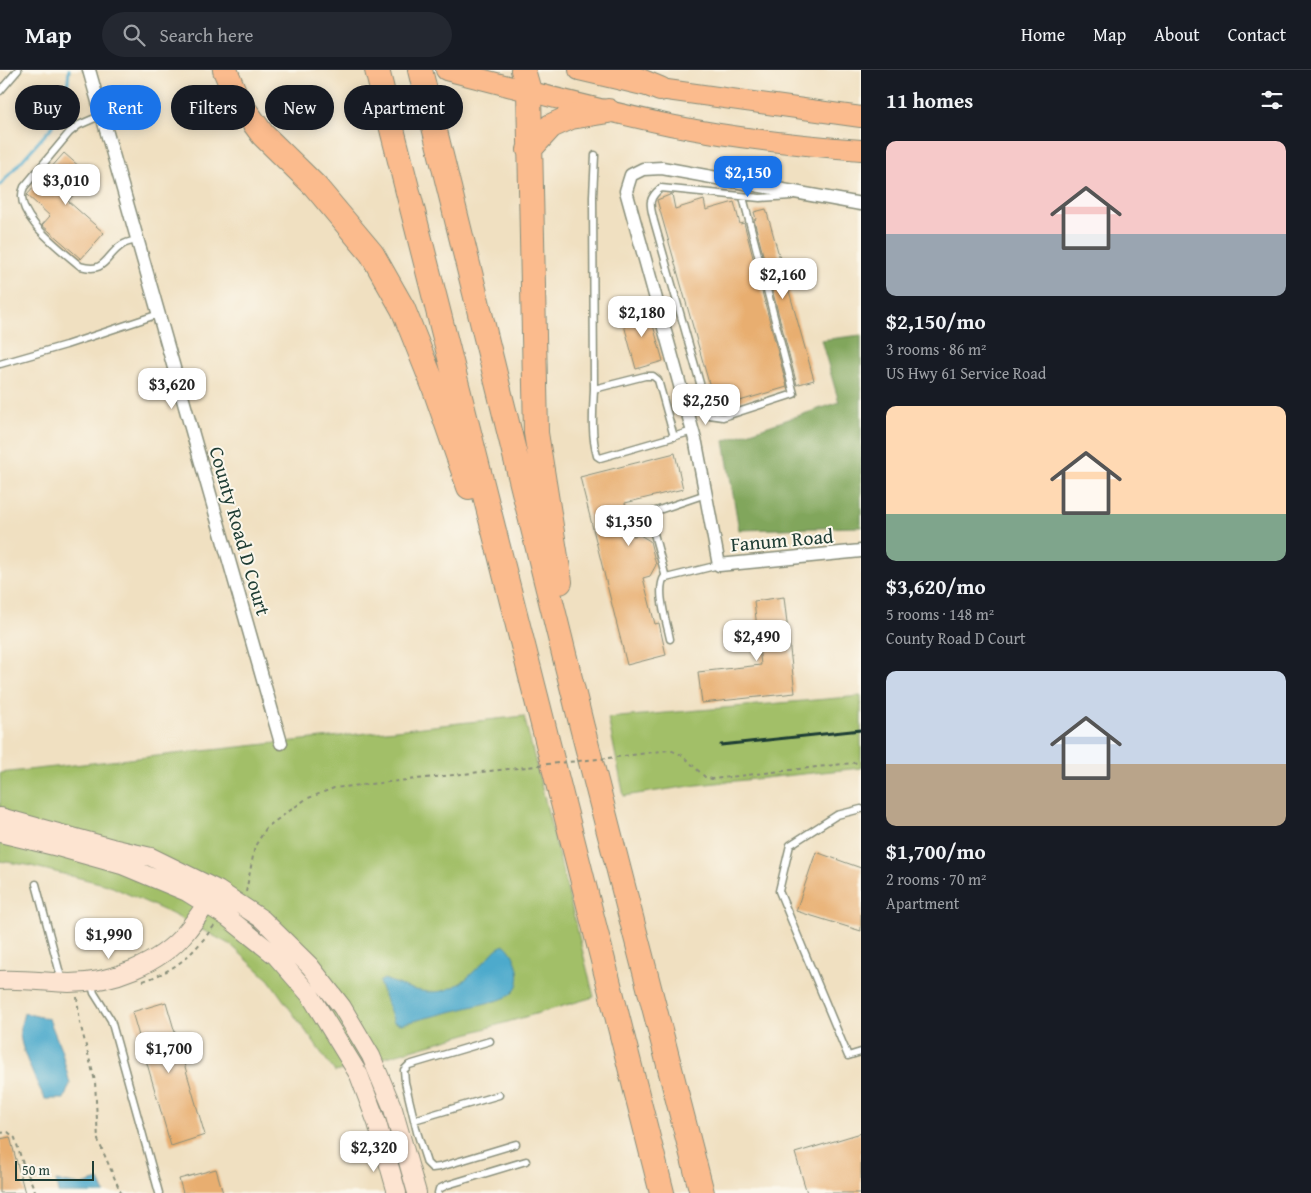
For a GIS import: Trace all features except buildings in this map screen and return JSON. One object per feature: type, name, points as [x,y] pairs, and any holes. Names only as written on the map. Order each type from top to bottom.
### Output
[{"type":"highway","points":[[225,70],[231,85]]},
{"type":"highway","points":[[233,70],[235,85]]},
{"type":"highway","points":[[377,70],[662,1193]]},
{"type":"highway","points":[[420,70],[582,727],[702,1193]]},
{"type":"highway","points":[[606,70],[626,75],[660,90]]},
{"type":"highway","points":[[526,80],[536,433],[582,727]]},
{"type":"highway","points":[[529,150],[551,126],[571,117],[608,111]]},
{"type":"highway","points":[[255,124],[263,135],[316,186],[372,254],[402,309],[433,384],[512,604]]},
{"type":"main road","points":[[446,70],[526,80],[608,111],[672,125],[726,135],[861,150]]},
{"type":"main road","points":[[579,70],[660,90],[861,117]]},
{"type":"street","name":"County Road D Court","points":[[89,70],[93,85]]},
{"type":"street","name":"County Road D Court","points":[[106,130],[280,743]]},
{"type":"street","name":"Fanum Road","points":[[805,194],[662,168],[643,169],[631,175],[626,191],[693,431],[719,565],[861,552]]},
{"type":"street","points":[[805,194],[861,204]]},
{"type":"street","points":[[0,817],[151,857],[212,897],[262,919],[310,966],[342,1007],[371,1056],[393,1109],[416,1193]]},
{"type":"street","points":[[0,833],[122,865],[187,892],[212,897],[227,917],[276,956],[310,995],[359,1075],[397,1193]]},
{"type":"street","points":[[0,980],[91,981],[123,973],[145,964],[164,952],[186,932],[212,897]]},
{"type":"lane","points":[[6,70],[17,71]]},
{"type":"lane","points":[[0,91],[17,71]]},
{"type":"lane","points":[[90,120],[79,125],[69,133],[24,187],[21,193],[24,204],[32,222],[80,266],[95,268],[104,264],[122,244],[138,240]]},
{"type":"lane","points":[[595,155],[593,196],[594,389],[592,416],[595,448],[600,458],[693,431]]},
{"type":"lane","points":[[744,196],[794,394],[723,417],[709,415],[650,204],[653,194],[661,188],[771,198],[805,194]]},
{"type":"lane","points":[[0,364],[66,345],[159,314]]},
{"type":"lane","points":[[594,389],[645,376],[653,376],[658,380],[674,437]]},
{"type":"lane","points":[[670,639],[660,591],[661,582],[665,576],[649,514],[706,494]]},
{"type":"lane","points":[[665,576],[669,578],[719,565]]},
{"type":"lane","points":[[861,809],[837,815],[790,845],[779,891],[848,1056],[861,1052]]},
{"type":"lane","points":[[36,884],[62,982]]},
{"type":"lane","points":[[91,981],[94,994],[111,1020],[159,1193]]},
{"type":"lane","points":[[490,1041],[409,1065],[404,1070],[417,1132],[427,1163],[432,1168],[516,1144]]},
{"type":"lane","points":[[414,1120],[499,1095]]},
{"type":"lane","points":[[382,1143],[417,1132]]},
{"type":"lane","points":[[438,1193],[439,1189],[447,1185],[526,1161]]},
{"type":"path","points":[[334,788],[670,750],[682,755],[705,777],[712,779],[861,762]]},
{"type":"path","points":[[0,1133],[8,1132],[15,1138],[22,1161],[36,1193]]},
{"type":"green space","points":[[861,335],[861,527],[739,530],[724,441],[839,402],[821,340]]},
{"type":"green space","points":[[861,696],[861,768],[697,785],[624,796],[608,718]]},
{"type":"green space","points":[[524,716],[594,997],[335,1072],[269,980],[231,945],[170,913],[108,885],[27,865],[0,861],[0,773]]},
{"type":"water","points":[[505,945],[516,962],[519,977],[515,990],[510,995],[499,1000],[401,1024],[394,1022],[379,982],[384,979],[426,992],[443,991],[460,983],[496,949]]},
{"type":"water","points":[[24,1013],[49,1019],[61,1049],[70,1084],[64,1099],[45,1099],[33,1074],[20,1036]]},
{"type":"water","points":[[99,1180],[105,1193],[58,1193],[56,1181],[82,1185]]},
{"type":"waterway","points":[[0,185],[51,128],[66,102],[69,70]]},
{"type":"railway","points":[[721,745],[861,730]]}]
